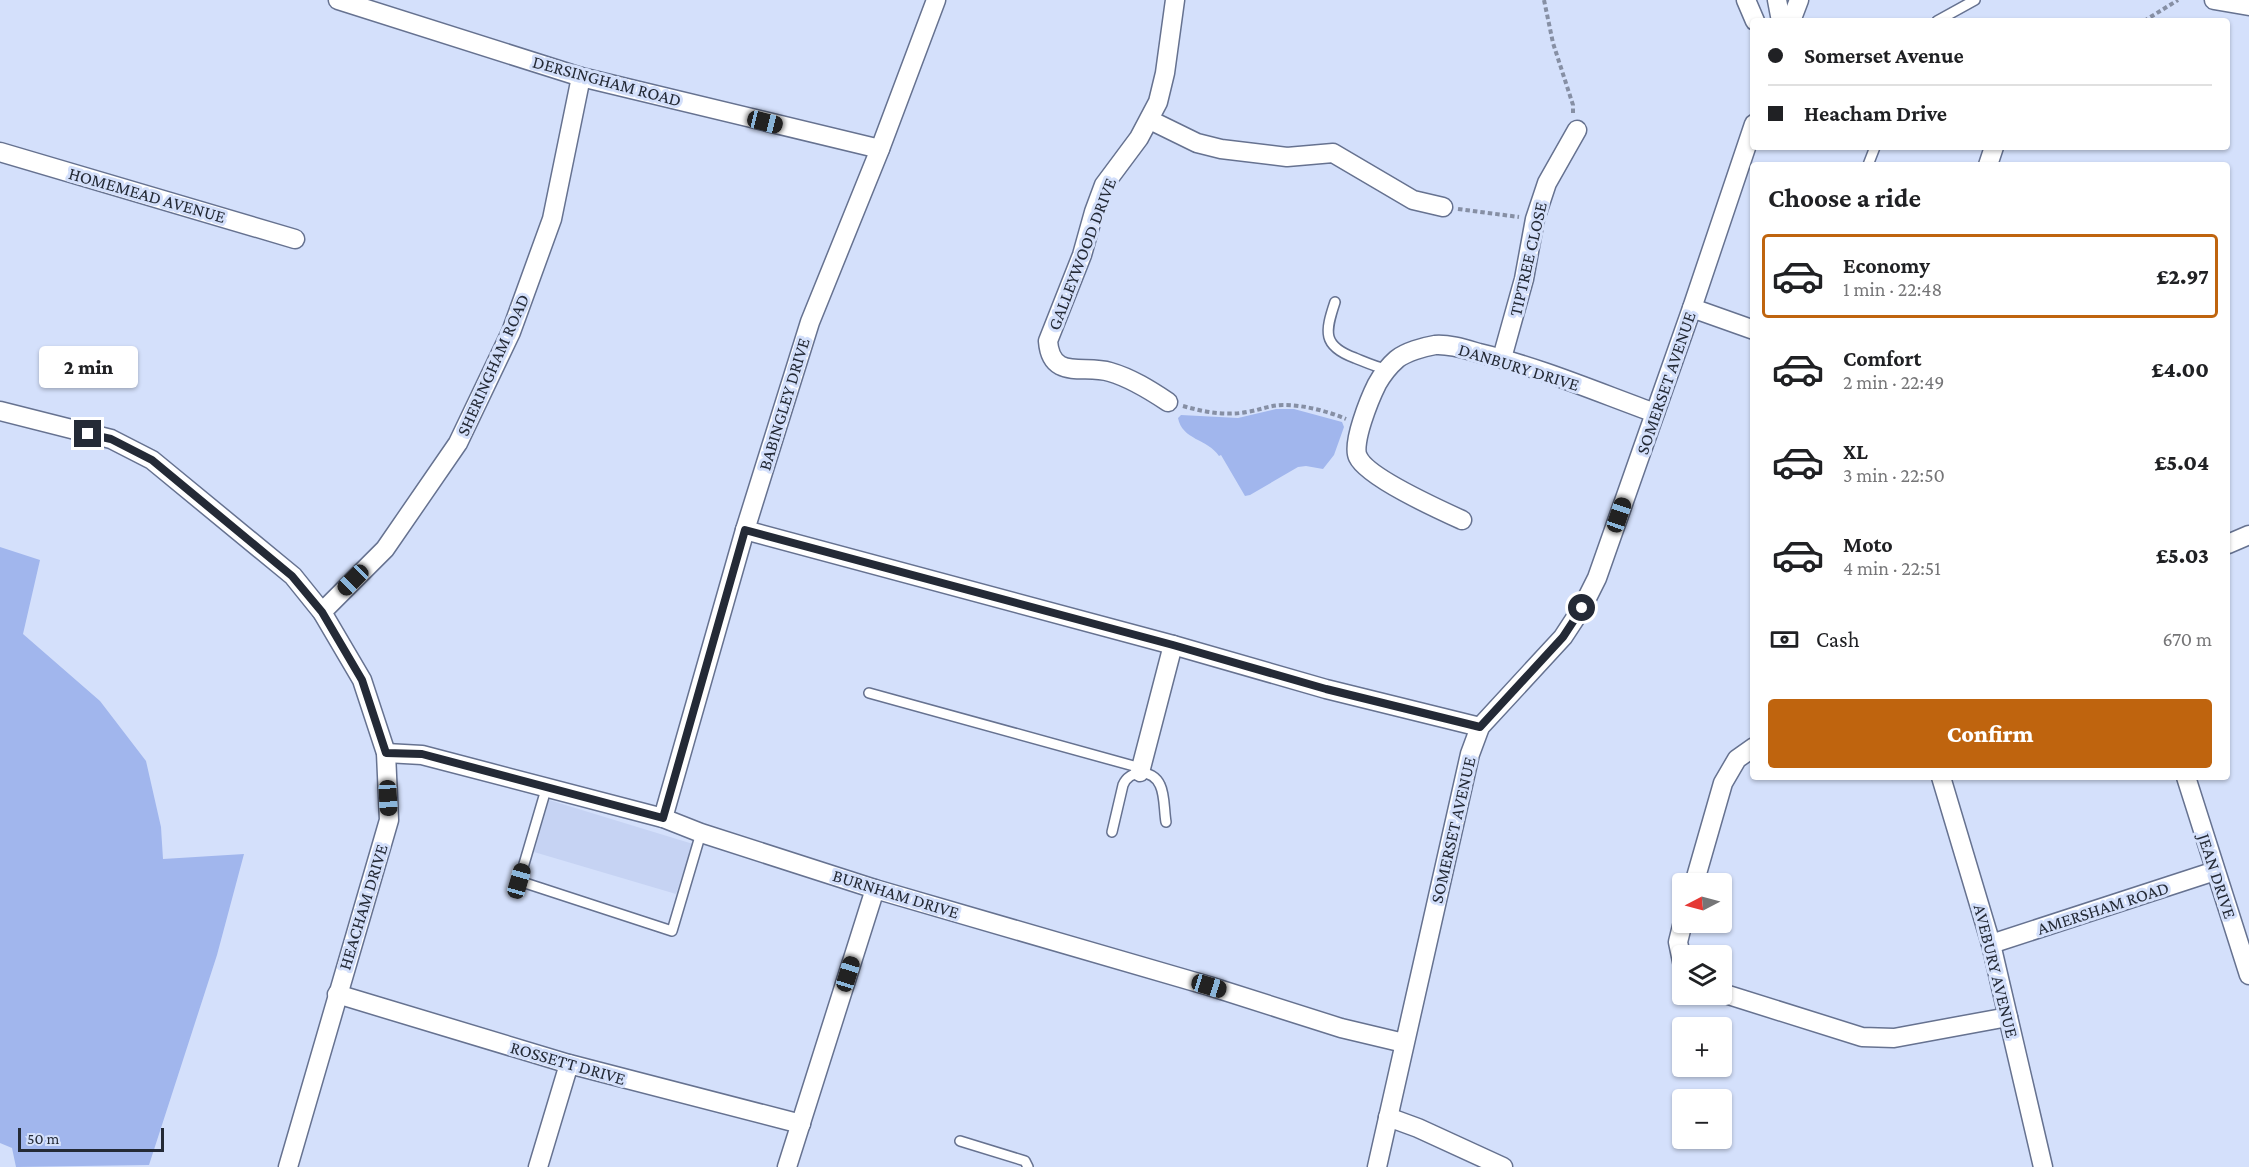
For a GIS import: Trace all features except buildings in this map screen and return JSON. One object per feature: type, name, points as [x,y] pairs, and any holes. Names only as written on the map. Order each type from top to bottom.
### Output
[{"type":"street","name":"DERSINGHAM ROAD","points":[[338,0],[581,77],[880,149]]},
{"type":"street","name":"BABINGLEY DRIVE","points":[[663,818],[745,530],[810,322],[880,149],[936,0]]},
{"type":"street","name":"GALLEYWOOD DRIVE","points":[[1168,402],[1139,385],[1109,372],[1095,369],[1070,370],[1056,363],[1049,352],[1048,341],[1082,255],[1104,185],[1150,120],[1158,102],[1165,73],[1175,0]]},
{"type":"street","points":[[1746,0],[1754,18]]},
{"type":"street","points":[[1777,0],[1780,18]]},
{"type":"street","points":[[1792,18],[1799,0]]},
{"type":"street","points":[[2214,0],[2249,6]]},
{"type":"street","name":"SHERINGHAM ROAD","points":[[322,612],[385,549],[458,443],[511,332],[552,219],[581,77]]},
{"type":"street","points":[[1150,120],[1197,143],[1221,148],[1287,157],[1333,153],[1413,200],[1443,207]]},
{"type":"street","name":"TIPTREE CLOSE","points":[[1502,358],[1524,279],[1535,219],[1547,183],[1577,130]]},
{"type":"street","name":"SOMERSET AVENUE","points":[[1377,1167],[1462,784],[1480,727],[1563,637],[1582,608],[1597,578],[1750,136]]},
{"type":"street","name":"HOMEMEAD AVENUE","points":[[0,152],[295,239]]},
{"type":"street","points":[[1692,309],[1750,329]]},
{"type":"street","name":"DANBURY DRIVE","points":[[1386,369],[1398,358],[1417,350],[1434,345],[1452,346],[1502,358],[1655,413]]},
{"type":"street","points":[[1386,369],[1377,384],[1355,445],[1357,457],[1366,467],[1417,498],[1462,520]]},
{"type":"street","name":"HEACHAM DRIVE","points":[[0,411],[111,439],[152,460],[292,576],[322,612],[362,680],[386,753],[389,820],[288,1167]]},
{"type":"street","points":[[745,530],[1173,645],[1326,689],[1480,727]]},
{"type":"street","points":[[2230,543],[2249,535]]},
{"type":"street","points":[[1141,770],[1173,645]]},
{"type":"street","points":[[1697,873],[1723,783],[1737,759],[1750,750]]},
{"type":"street","name":"BURNHAM DRIVE","points":[[386,753],[422,754],[663,818],[701,833],[875,889],[1209,986],[1341,1028],[1404,1043]]},
{"type":"street","name":"AVEBURY AVENUE","points":[[1942,780],[1991,944],[2043,1167]]},
{"type":"street","name":"JEAN DRIVE","points":[[2187,780],[2215,871],[2243,932],[2249,975]]},
{"type":"street","name":"AMERSHAM ROAD","points":[[1991,944],[2215,871]]},
{"type":"street","points":[[787,1167],[875,889]]},
{"type":"street","name":"ROSSETT DRIVE","points":[[337,994],[569,1064],[801,1124]]},
{"type":"street","points":[[1732,996],[1863,1037],[1894,1038],[2008,1017]]},
{"type":"street","points":[[538,1167],[569,1064]]},
{"type":"street","points":[[1388,1117],[1418,1128],[1503,1167]]},
{"type":"lane","points":[[1942,18],[1975,0]]},
{"type":"lane","points":[[1335,302],[1329,326],[1331,345],[1336,350],[1386,369]]},
{"type":"lane","points":[[868,693],[1141,770],[1158,781],[1166,822]]},
{"type":"lane","points":[[1112,832],[1125,779],[1141,770]]},
{"type":"lane","points":[[547,786],[519,881],[672,931],[701,833]]},
{"type":"lane","points":[[960,1141],[1025,1161],[1028,1167]]},
{"type":"path","points":[[1544,0],[1553,43],[1573,105],[1573,124],[1577,130]]},
{"type":"path","points":[[2149,18],[2178,0]]},
{"type":"path","points":[[1443,207],[1535,219]]},
{"type":"path","points":[[1168,402],[1211,412],[1234,414],[1251,412],[1267,406],[1308,407],[1362,426]]},
{"type":"shaded area","points":[[1276,409],[1294,409],[1342,422],[1344,427],[1334,455],[1323,469],[1298,467],[1245,496],[1221,455],[1219,456],[1209,446],[1185,431],[1178,418],[1181,415],[1238,418]]},
{"type":"shaded area","points":[[0,547],[40,560],[23,634],[100,701],[146,761],[161,827],[163,859],[244,854],[217,955],[149,1165],[16,1167],[12,1148],[0,1143]]},
{"type":"shaded area","points":[[549,800],[693,844],[676,894],[534,852]]},
{"type":"route","points":[[88,434],[111,439],[152,460],[292,576],[322,612],[362,680],[386,753],[422,754],[663,818],[745,530],[1173,645],[1326,689],[1480,727],[1563,637],[1582,608]]}]
